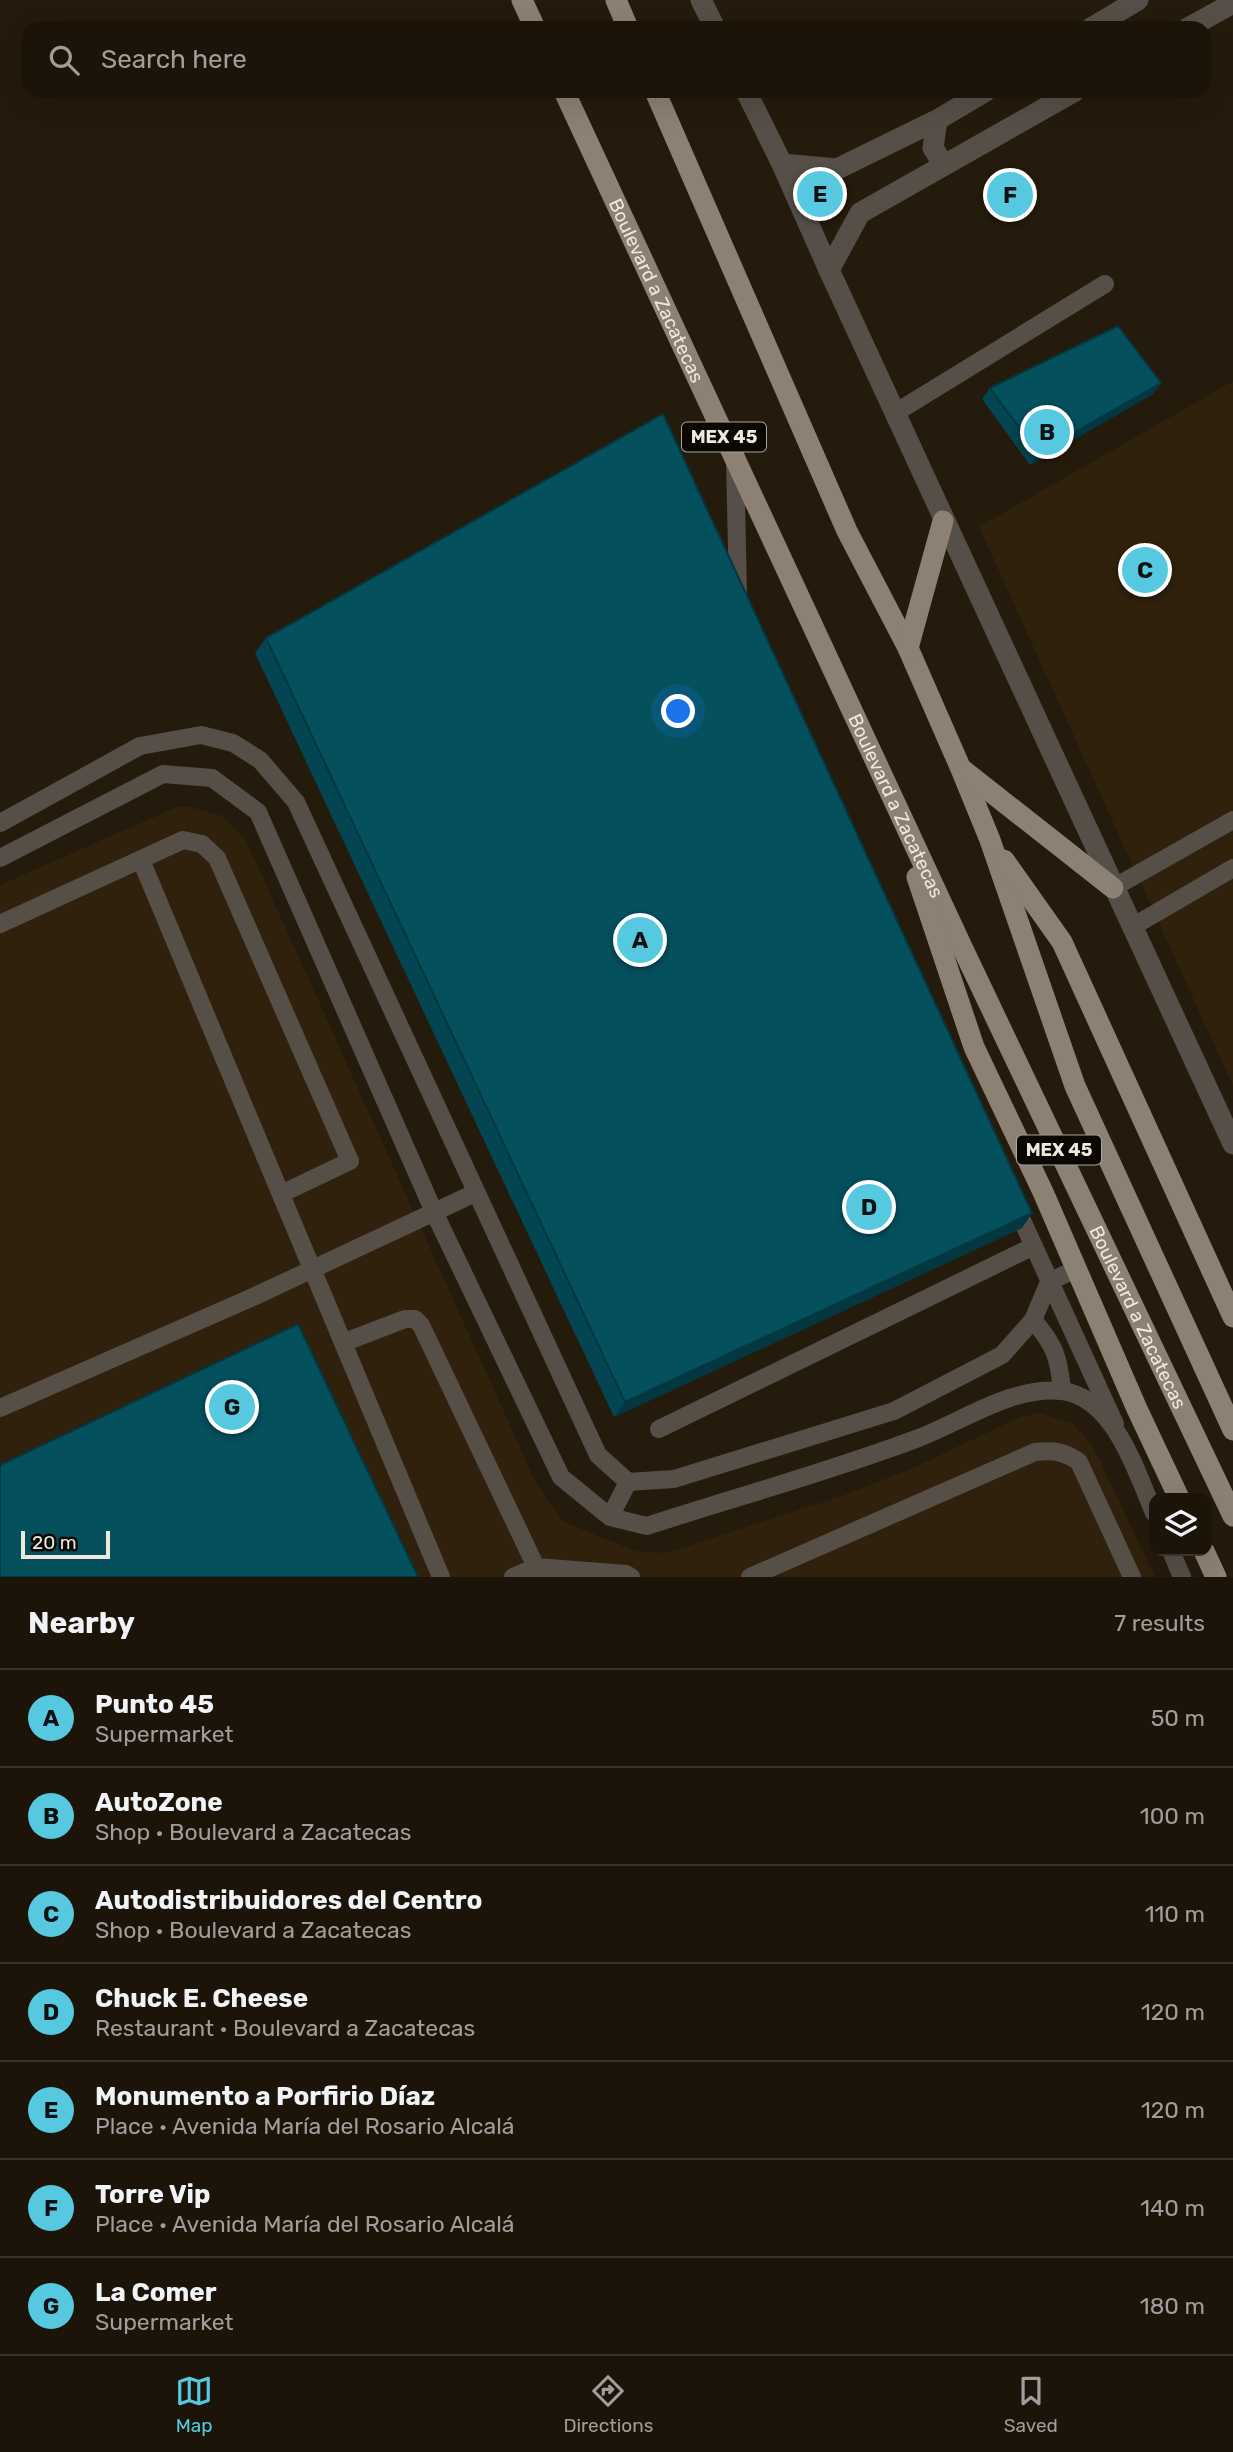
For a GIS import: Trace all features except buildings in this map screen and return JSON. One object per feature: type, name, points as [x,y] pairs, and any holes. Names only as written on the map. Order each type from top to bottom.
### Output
[{"type":"main road","points":[[522,0],[532,21]]},
{"type":"main road","points":[[616,0],[625,21]]},
{"type":"main road","name":"Boulevard a Zacatecas","points":[[567,98],[885,783],[1233,1516]]},
{"type":"main road","name":"Boulevard a Zacatecas","points":[[658,98],[847,531],[908,648],[961,769],[990,840],[1075,1086],[1233,1430]]},
{"type":"main road","points":[[908,648],[943,521]]},
{"type":"main road","points":[[961,769],[1113,888]]},
{"type":"main road","points":[[885,783],[958,1032],[1076,1269],[1177,1493]]},
{"type":"main road","points":[[990,840],[1062,942],[1233,1317]]},
{"type":"main road","points":[[1206,1556],[1216,1577]]},
{"type":"street","points":[[701,0],[712,21]]},
{"type":"street","points":[[1103,21],[1138,0]]},
{"type":"street","points":[[1201,21],[1233,3]]},
{"type":"street","points":[[749,98],[1233,1144]]},
{"type":"street","points":[[782,164],[837,169],[937,120],[974,98]]},
{"type":"street","points":[[829,270],[852,223],[860,213],[1062,98]]},
{"type":"street","points":[[937,120],[933,148],[943,164]]},
{"type":"lane","points":[[895,413],[1105,284]]},
{"type":"lane","points":[[735,460],[735,585],[742,606]]},
{"type":"lane","points":[[0,823],[140,746],[201,735],[233,743],[260,760],[296,802],[598,1455],[628,1482],[674,1479],[894,1411],[1002,1355],[1033,1320],[1049,1282],[1076,1269]]},
{"type":"lane","points":[[0,858],[163,774],[212,778],[258,812],[434,1212],[561,1477],[610,1517],[647,1526],[918,1439],[1009,1397],[1062,1391],[1086,1401],[1118,1430]]},
{"type":"lane","points":[[1113,888],[1233,820]]},
{"type":"lane","points":[[0,924],[183,840],[202,844],[217,858],[350,1161],[281,1194]]},
{"type":"lane","points":[[141,860],[442,1577]]},
{"type":"lane","points":[[1132,927],[1233,868]]},
{"type":"lane","points":[[1006,1185],[1149,1501]]},
{"type":"lane","points":[[0,1408],[312,1270],[475,1193]]},
{"type":"lane","points":[[659,1429],[1034,1246]]},
{"type":"lane","points":[[345,1342],[405,1319],[415,1319],[421,1325],[536,1567],[554,1577]]},
{"type":"lane","points":[[1033,1320],[1052,1340],[1062,1391]]},
{"type":"lane","points":[[750,1577],[1035,1452],[1051,1450],[1067,1453],[1079,1462],[1132,1577]]},
{"type":"lane","points":[[610,1517],[628,1482]]},
{"type":"lane","points":[[1173,1556],[1182,1577]]},
{"type":"lane","points":[[513,1577],[536,1567],[626,1574],[631,1577]]},
{"type":"shaded area","points":[[1233,381],[1233,1086],[979,527]]},
{"type":"shaded area","points":[[177,807],[191,807],[223,816],[245,838],[536,1483],[562,1521],[635,1551],[667,1553],[842,1496],[913,1468],[1020,1417],[1039,1413],[1073,1424],[1093,1446],[1155,1577],[0,1577],[0,885]]},
{"type":"place","name":"Monumento a Porfirio Díaz","points":[[820,194]]},
{"type":"place","name":"Torre Vip","points":[[1010,195]]},
{"type":"place","name":"AutoZone","points":[[1047,432]]},
{"type":"place","name":"Autodistribuidores del Centro","points":[[1145,570]]},
{"type":"place","name":"Punto 45","points":[[640,940]]},
{"type":"place","name":"Chuck E. Cheese","points":[[869,1207]]},
{"type":"place","name":"La Comer","points":[[232,1407]]}]
